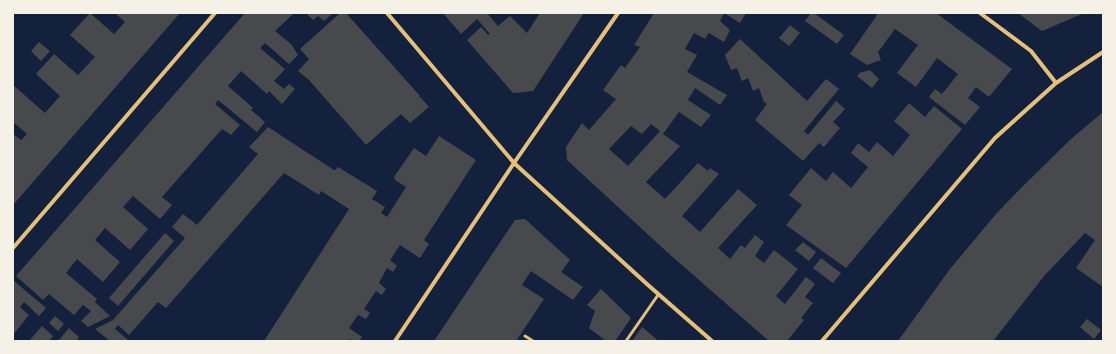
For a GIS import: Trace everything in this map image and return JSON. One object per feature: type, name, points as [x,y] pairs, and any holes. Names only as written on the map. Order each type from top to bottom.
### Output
[{"type":"street","points":[[13,248],[216,13]]},
{"type":"street","points":[[387,13],[514,163],[658,295],[712,341]]},
{"type":"street","points":[[395,341],[514,163],[618,13]]},
{"type":"street","points":[[980,13],[1031,51],[1056,83]]},
{"type":"street","points":[[822,341],[995,138],[1056,83],[1103,52]]},
{"type":"lane","points":[[626,341],[658,295]]},
{"type":"lane","points":[[525,336],[532,341]]},
{"type":"building","points":[[90,13],[114,34],[125,22],[115,13],[180,13],[13,205],[13,134],[21,140],[27,134],[13,122],[13,85],[45,113],[60,96],[36,74],[54,54],[78,75],[95,57],[70,35]]},
{"type":"building","points":[[245,13],[294,13],[275,31],[291,44],[298,55],[289,64],[265,43],[260,48],[285,69],[274,81],[284,89],[289,84],[295,89],[282,104],[269,91],[267,94],[241,71],[228,86],[253,108],[251,110],[265,122],[257,132],[218,100],[215,104],[240,125],[231,135],[222,129],[162,197],[172,205],[160,219],[133,196],[123,207],[148,229],[130,250],[105,228],[95,240],[120,262],[103,282],[77,259],[66,273],[97,299],[95,302],[110,316],[88,327],[81,321],[91,311],[83,305],[74,315],[49,294],[43,300],[16,276]]},
{"type":"building","points":[[306,13],[333,13],[324,21],[318,16],[313,20]]},
{"type":"building","points":[[340,13],[346,13],[420,96],[416,101],[420,97],[429,107],[410,123],[401,114],[366,145],[309,80],[298,71],[309,59],[300,49]]},
{"type":"building","points":[[443,13],[487,13],[498,26],[510,16],[527,33],[540,13],[584,13],[533,91],[513,93],[467,40],[481,27],[488,35],[490,34],[477,19],[461,34]]},
{"type":"building","points":[[654,13],[724,13],[720,21],[730,30],[724,42],[709,33],[705,39],[694,33],[685,49],[697,55],[687,72],[727,95],[720,105],[695,88],[688,100],[711,115],[701,127],[679,112],[663,134],[680,146],[646,182],[665,199],[698,163],[708,171],[710,168],[719,174],[682,216],[700,232],[738,189],[757,205],[718,248],[730,259],[741,245],[745,248],[755,235],[764,242],[755,256],[764,263],[774,250],[798,269],[776,296],[785,304],[806,277],[815,284],[805,297],[813,303],[801,318],[804,320],[787,341],[769,341],[667,252],[567,160],[566,147],[582,123],[589,130],[616,99],[603,90],[621,65],[625,68],[640,47],[634,45]],"holes":[[[651,124],[660,131],[628,166],[609,149],[631,126],[642,134]]]},
{"type":"building","points":[[724,13],[746,13],[740,23]]},
{"type":"building","points":[[811,13],[814,13],[844,35],[837,44],[805,21]]},
{"type":"building","points":[[875,13],[936,13],[1012,69],[989,97],[976,87],[968,98],[980,107],[965,125],[929,97],[935,89],[942,94],[958,74],[937,58],[916,87],[897,73],[918,45],[895,29],[878,52],[881,60],[867,65],[850,54],[877,15]]},
{"type":"building","points":[[1018,13],[1084,13],[1042,31]]},
{"type":"building","points":[[790,25],[800,33],[789,46],[779,38]]},
{"type":"building","points":[[740,39],[807,101],[826,79],[839,89],[804,131],[808,135],[836,101],[845,109],[833,122],[840,128],[824,147],[819,143],[803,161],[755,120],[767,104],[764,102],[759,88],[753,91],[748,78],[742,81],[737,68],[731,70],[725,55]]},
{"type":"building","points":[[39,42],[50,51],[41,61],[31,51]]},
{"type":"building","points":[[870,70],[879,79],[872,88],[857,76],[859,73]]},
{"type":"building","points":[[909,103],[925,117],[934,106],[962,129],[846,268],[786,225],[802,205],[789,195],[811,168],[826,181],[833,172],[851,188],[868,167],[851,153],[858,143],[869,152],[877,142],[893,156],[910,135],[894,121]]},
{"type":"building","points":[[1103,112],[1103,287],[1076,268],[1095,240],[1085,233],[1045,275],[993,341],[898,341],[950,269],[996,214],[1071,139]]},
{"type":"building","points":[[268,127],[334,170],[338,167],[377,191],[372,199],[385,207],[381,213],[387,217],[406,187],[395,180],[394,177],[414,148],[426,156],[439,136],[476,160],[424,240],[429,244],[420,258],[400,245],[390,260],[397,266],[393,272],[387,268],[379,283],[386,289],[382,295],[376,291],[364,309],[370,313],[366,319],[358,315],[349,328],[362,337],[359,341],[349,339],[348,341],[264,341],[349,209],[321,191],[319,195],[284,173],[166,308],[158,302],[129,335],[118,325],[115,329],[129,341],[110,341],[95,329],[113,320],[185,238],[172,227],[183,214],[197,225],[258,154],[249,147]]},
{"type":"building","points":[[525,219],[570,260],[561,272],[583,287],[573,300],[531,271],[522,285],[544,299],[516,341],[434,341],[515,220]]},
{"type":"building","points":[[165,233],[174,241],[118,306],[109,298]]},
{"type":"building","points":[[803,242],[816,252],[809,261],[795,250]]},
{"type":"building","points":[[821,258],[841,273],[833,283],[813,268]]},
{"type":"building","points":[[13,280],[46,308],[39,316],[24,302],[20,307],[29,315],[13,335]]},
{"type":"building","points":[[601,289],[631,318],[615,341],[606,341],[589,328],[595,311],[587,305]]},
{"type":"building","points":[[55,316],[64,324],[58,331],[49,323]]},
{"type":"building","points":[[1087,319],[1101,330],[1094,339],[1080,327]]},
{"type":"building","points":[[42,326],[53,336],[49,341],[29,341]]},
{"type":"building","points":[[642,327],[654,337],[658,341],[632,341]]},
{"type":"building","points":[[69,328],[79,337],[76,341],[58,341]]}]
